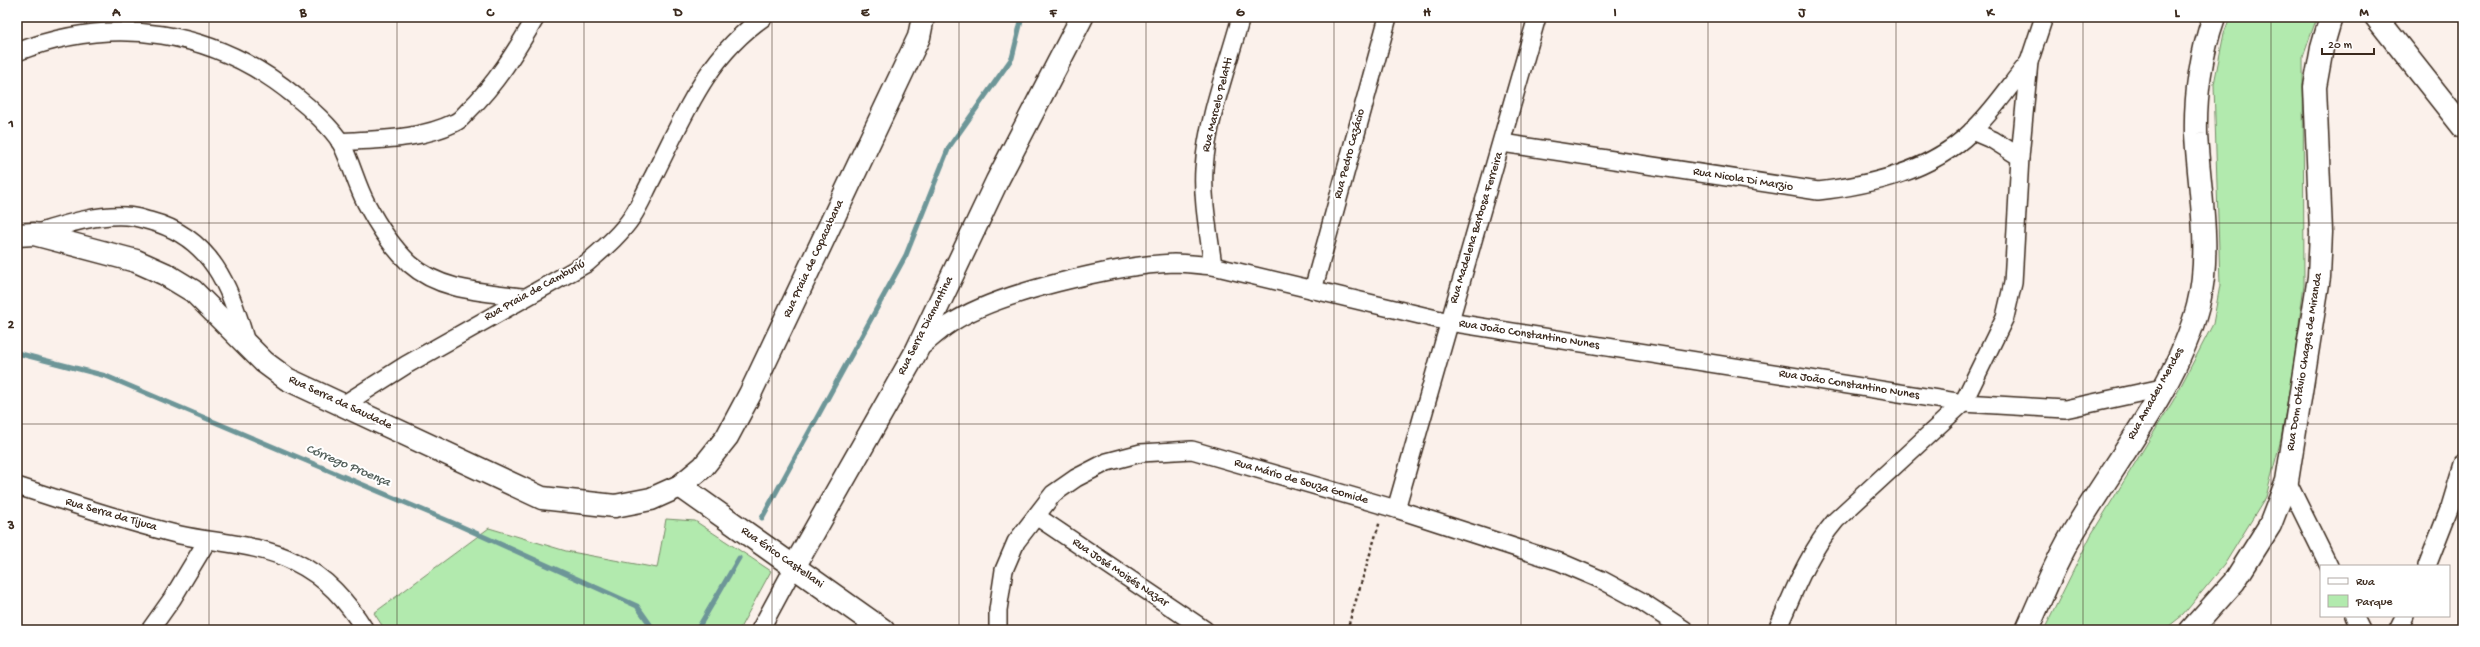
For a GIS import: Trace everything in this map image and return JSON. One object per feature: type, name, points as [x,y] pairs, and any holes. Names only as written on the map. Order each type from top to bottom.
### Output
[{"type":"street","points":[[340,142],[407,137],[456,123],[491,86],[513,56],[536,17]]},
{"type":"street","name":"Rua Praia de Camburiú","points":[[343,404],[406,365],[522,298],[587,263],[612,241],[632,217],[699,86],[722,53],[745,30],[764,17]]},
{"type":"street","name":"Rua Praia de Copacabana","points":[[680,486],[703,468],[717,449],[750,394],[918,37],[923,17]]},
{"type":"street","name":"Rua Serra Diamantina","points":[[760,630],[916,352],[997,180],[1082,17]]},
{"type":"street","name":"Rua Marcelo Pelatti","points":[[1213,266],[1204,189],[1204,169],[1207,140],[1241,17]]},
{"type":"street","name":"Rua Pedro Cazácio","points":[[1313,290],[1388,17]]},
{"type":"street","name":"Rua Madelena Barbosa Ferreira","points":[[1390,507],[1449,322],[1502,143],[1537,17]]},
{"type":"street","name":"Rua Amadeu Mendes","points":[[2027,630],[2067,543],[2162,388],[2181,352],[2198,306],[2202,279],[2202,229],[2196,132],[2202,63],[2214,17]]},
{"type":"street","name":"Rua Dom Otávio Chagas de Miranda","points":[[2191,630],[2234,582],[2270,525],[2287,480],[2319,277],[2321,232],[2315,87],[2322,48],[2331,17]]},
{"type":"street","points":[[2376,17],[2463,127]]},
{"type":"street","points":[[1777,630],[1810,556],[1822,536],[1836,520],[1962,403],[2005,316],[2013,283],[2020,157],[2029,62],[2043,18]]},
{"type":"street","points":[[17,52],[79,34],[125,31],[157,33],[221,50],[273,78],[306,105],[340,142],[367,204],[392,242],[411,264],[452,287],[522,298]]},
{"type":"street","name":"Rua Nicola Di Marzio","points":[[1502,143],[1818,191],[1854,187],[1892,176],[1927,162],[1957,145],[1972,131],[2029,62]]},
{"type":"street","points":[[1972,131],[1993,140],[2020,157]]},
{"type":"street","name":"Rua Serra da Saudade","points":[[26,235],[91,218],[126,216],[158,223],[180,233],[197,243],[210,259],[238,311],[246,343],[264,362],[287,379],[542,498],[616,506],[650,499],[680,486]]},
{"type":"street","points":[[26,235],[136,261],[165,274],[193,291],[246,343]]},
{"type":"street","name":"Rua João Constantino Nunes","points":[[916,352],[950,323],[992,304],[1049,286],[1120,270],[1174,263],[1213,266],[1449,322],[1962,403],[2065,409],[2162,388]]},
{"type":"street","name":"Rua Mário de Souza Gomide","points":[[998,630],[998,610],[1004,570],[1016,542],[1053,494],[1076,478],[1107,462],[1141,453],[1192,450],[1390,507],[1560,562],[1602,580],[1642,601],[1685,630]]},
{"type":"street","points":[[2427,565],[2450,507],[2463,464]]},
{"type":"street","points":[[2287,480],[2329,565]]},
{"type":"street","name":"Rua Serra da Tijuca","points":[[17,486],[81,507],[206,541],[250,548],[295,562],[333,587],[362,627]]},
{"type":"street","name":"Rua Érico Castellani","points":[[680,486],[883,630]]},
{"type":"street","name":"Rua José Moisés Nazar","points":[[1036,516],[1205,630]]},
{"type":"street","points":[[150,630],[172,599],[206,541]]},
{"type":"street","points":[[2354,617],[2360,630]]},
{"type":"street","points":[[2398,630],[2404,617]]},
{"type":"path","points":[[1347,630],[1390,507]]},
{"type":"green space","points":[[2230,17],[2317,17],[2303,57],[2304,285],[2294,362],[2281,439],[2266,497],[2224,565],[2183,615],[2164,630],[2044,630],[2091,535],[2173,401],[2213,324],[2220,285],[2214,84],[2224,33]]},
{"type":"green space","points":[[666,519],[695,521],[771,571],[739,630],[385,630],[374,613],[489,528],[566,551],[657,568]]},
{"type":"waterway","points":[[762,518],[906,255],[949,147],[1012,58],[1022,17]]},
{"type":"waterway","name":"Córrego Proença","points":[[17,353],[106,376],[458,525],[637,606],[654,630]]},
{"type":"waterway","points":[[697,630],[739,558]]}]
